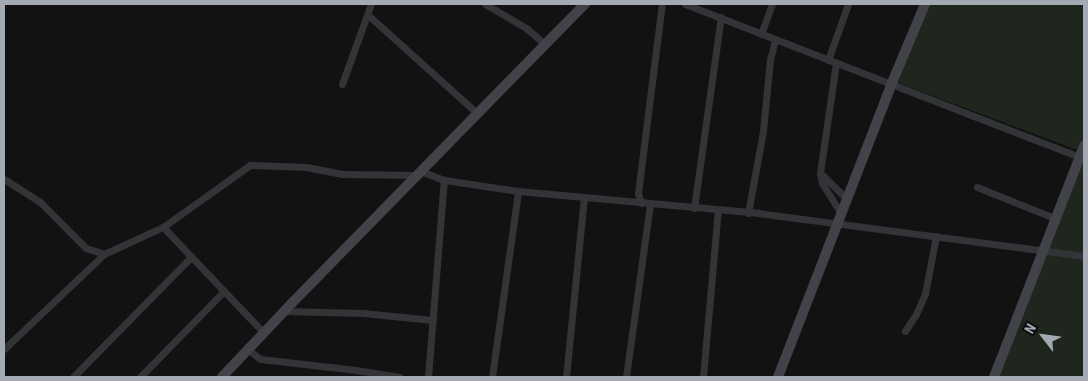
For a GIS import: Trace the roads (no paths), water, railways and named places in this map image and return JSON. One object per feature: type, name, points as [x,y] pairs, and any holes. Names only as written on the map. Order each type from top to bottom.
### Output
[{"type":"street","points":[[342,84],[371,4]]},
{"type":"street","points":[[485,4],[526,28],[545,44]]},
{"type":"street","points":[[222,377],[284,311],[421,174],[477,113],[585,4]]},
{"type":"street","points":[[641,203],[638,193],[662,4]]},
{"type":"street","points":[[685,4],[701,6],[721,17],[775,40],[1080,157]]},
{"type":"street","points":[[761,34],[772,4]]},
{"type":"street","points":[[828,60],[848,4]]},
{"type":"street","points":[[778,377],[891,85],[925,4]]},
{"type":"street","points":[[368,16],[477,113]]},
{"type":"street","points":[[694,208],[721,17]]},
{"type":"street","points":[[748,213],[763,131],[770,60],[775,40]]},
{"type":"street","points":[[836,63],[820,173],[822,183],[841,213]]},
{"type":"street","points":[[994,377],[1084,146]]},
{"type":"street","points":[[4,349],[104,254],[163,227],[250,166],[306,167],[342,174],[421,174],[444,180],[518,191],[837,223],[1084,256]]},
{"type":"street","points":[[820,173],[847,199]]},
{"type":"street","points":[[4,179],[40,202],[86,248],[104,254]]},
{"type":"street","points":[[428,377],[444,180]]},
{"type":"street","points":[[977,187],[1057,219]]},
{"type":"street","points":[[492,377],[518,191]]},
{"type":"street","points":[[566,377],[584,198]]},
{"type":"street","points":[[626,377],[650,204]]},
{"type":"street","points":[[703,377],[718,210]]},
{"type":"street","points":[[163,227],[223,292],[264,332]]},
{"type":"street","points":[[904,331],[916,314],[925,294],[936,236]]},
{"type":"street","points":[[73,377],[190,257]]},
{"type":"street","points":[[140,377],[223,292]]},
{"type":"street","points":[[284,311],[363,312],[433,320]]},
{"type":"street","points":[[249,350],[260,360],[356,370],[399,377]]}]
